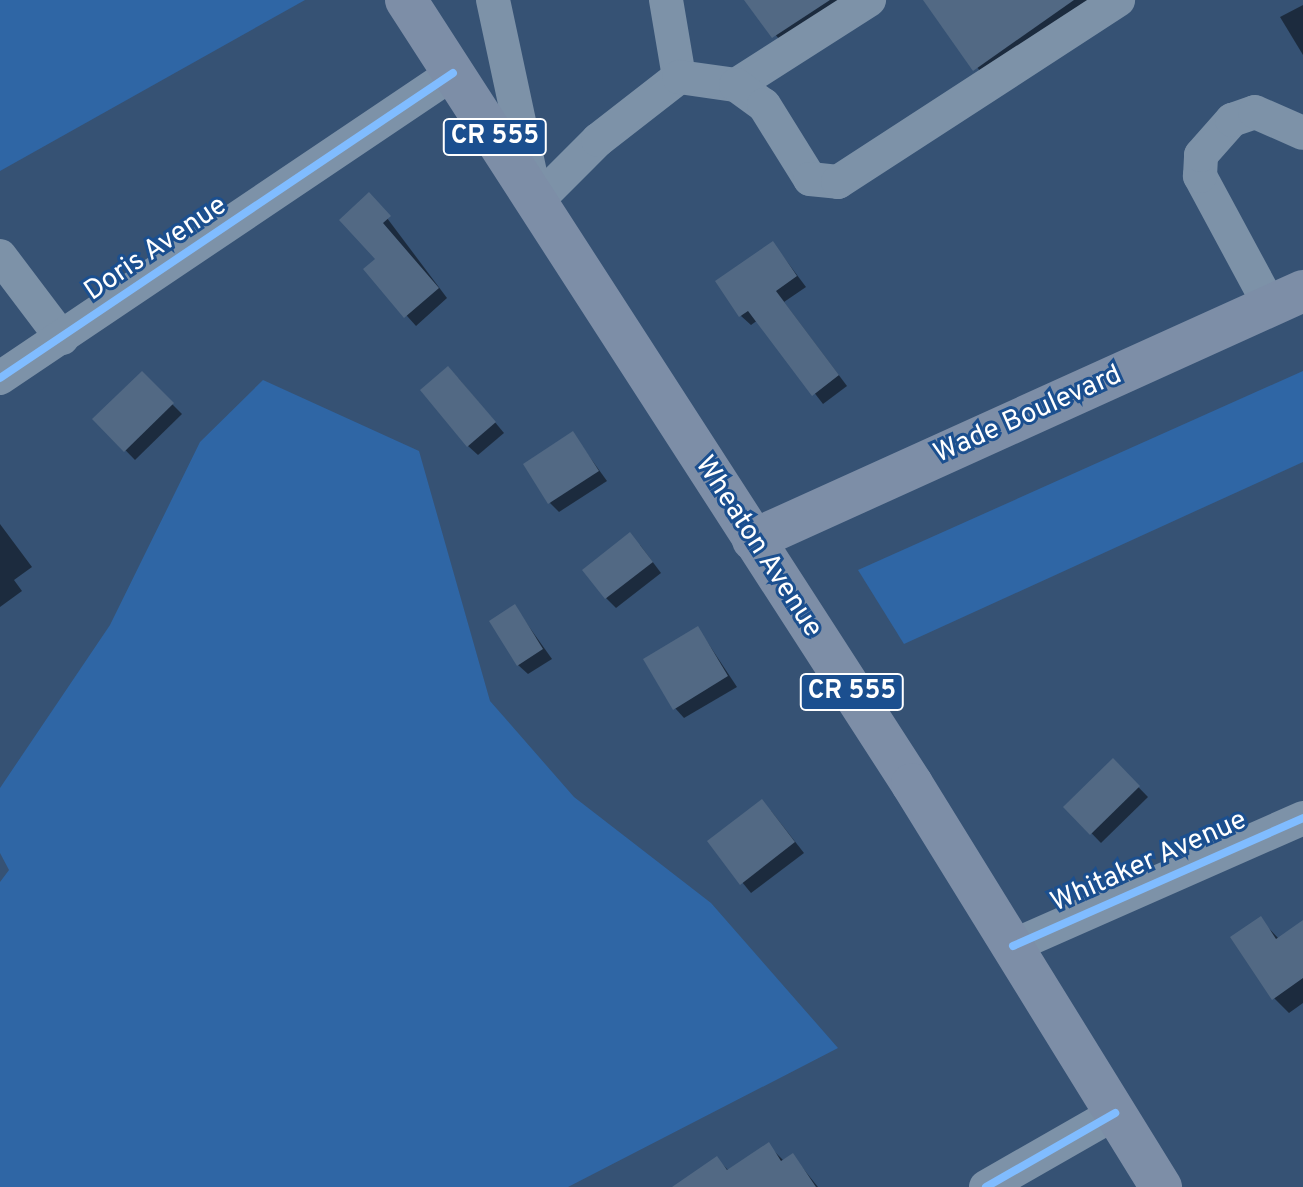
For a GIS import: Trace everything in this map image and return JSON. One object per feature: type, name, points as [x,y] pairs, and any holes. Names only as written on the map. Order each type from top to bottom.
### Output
[{"type":"main road","name":"CR 555","points":[[406,0],[453,73]]},
{"type":"main road","name":"Wheaton Avenue","points":[[453,73],[1013,946],[1161,1187]]},
{"type":"main road","name":"Wade Boulevard","points":[[753,540],[1286,299]]},
{"type":"street","points":[[493,0],[536,202]]},
{"type":"street","points":[[666,0],[679,77]]},
{"type":"street","points":[[736,85],[869,0]]},
{"type":"street","points":[[536,202],[598,140],[679,77],[736,85],[764,105],[810,179],[838,182],[1118,0]]},
{"type":"street","name":"Doris Avenue","points":[[0,378],[453,73]]},
{"type":"street","points":[[1286,299],[1200,176],[1201,155],[1232,120],[1255,112],[1303,133]]},
{"type":"street","points":[[0,256],[62,338]]},
{"type":"street","name":"Whitaker Avenue","points":[[1013,946],[1303,818]]},
{"type":"street","points":[[986,1187],[1115,1113]]},
{"type":"shaded area","points":[[0,0],[305,0],[0,171]]},
{"type":"shaded area","points":[[1303,371],[1303,462],[904,644],[858,570]]},
{"type":"shaded area","points":[[263,380],[419,451],[490,701],[574,797],[711,903],[838,1048],[568,1187],[0,1187],[0,882],[9,870],[0,853],[0,788],[110,625],[200,442]]},
{"type":"building","points":[[744,0],[830,0],[772,38]]},
{"type":"building","points":[[923,0],[1074,0],[973,71]]},
{"type":"building","points":[[369,192],[391,216],[383,223],[439,288],[404,318],[363,269],[375,259],[339,220]]},
{"type":"building","points":[[773,241],[797,276],[776,291],[839,375],[812,396],[748,311],[739,317],[715,281]]},
{"type":"building","points":[[448,366],[496,422],[467,447],[420,390]]},
{"type":"building","points":[[142,371],[174,403],[124,452],[92,419]]},
{"type":"building","points":[[573,431],[599,471],[548,504],[523,464]]},
{"type":"building","points":[[630,532],[653,562],[605,599],[582,570]]},
{"type":"building","points":[[515,604],[543,649],[517,666],[489,621]]},
{"type":"building","points":[[698,626],[728,676],[673,710],[643,659]]},
{"type":"building","points":[[1113,758],[1140,786],[1090,835],[1063,807]]},
{"type":"building","points":[[762,799],[795,842],[740,885],[707,841]]},
{"type":"building","points":[[1261,916],[1276,939],[1303,920],[1303,978],[1272,1000],[1230,937]]},
{"type":"building","points":[[769,1142],[781,1161],[793,1153],[816,1187],[672,1187],[717,1156],[727,1170]]},
{"type":"cycle path","points":[[0,378],[453,73]]},
{"type":"cycle path","points":[[1013,946],[1303,818]]},
{"type":"cycle path","points":[[986,1187],[1115,1113]]}]
